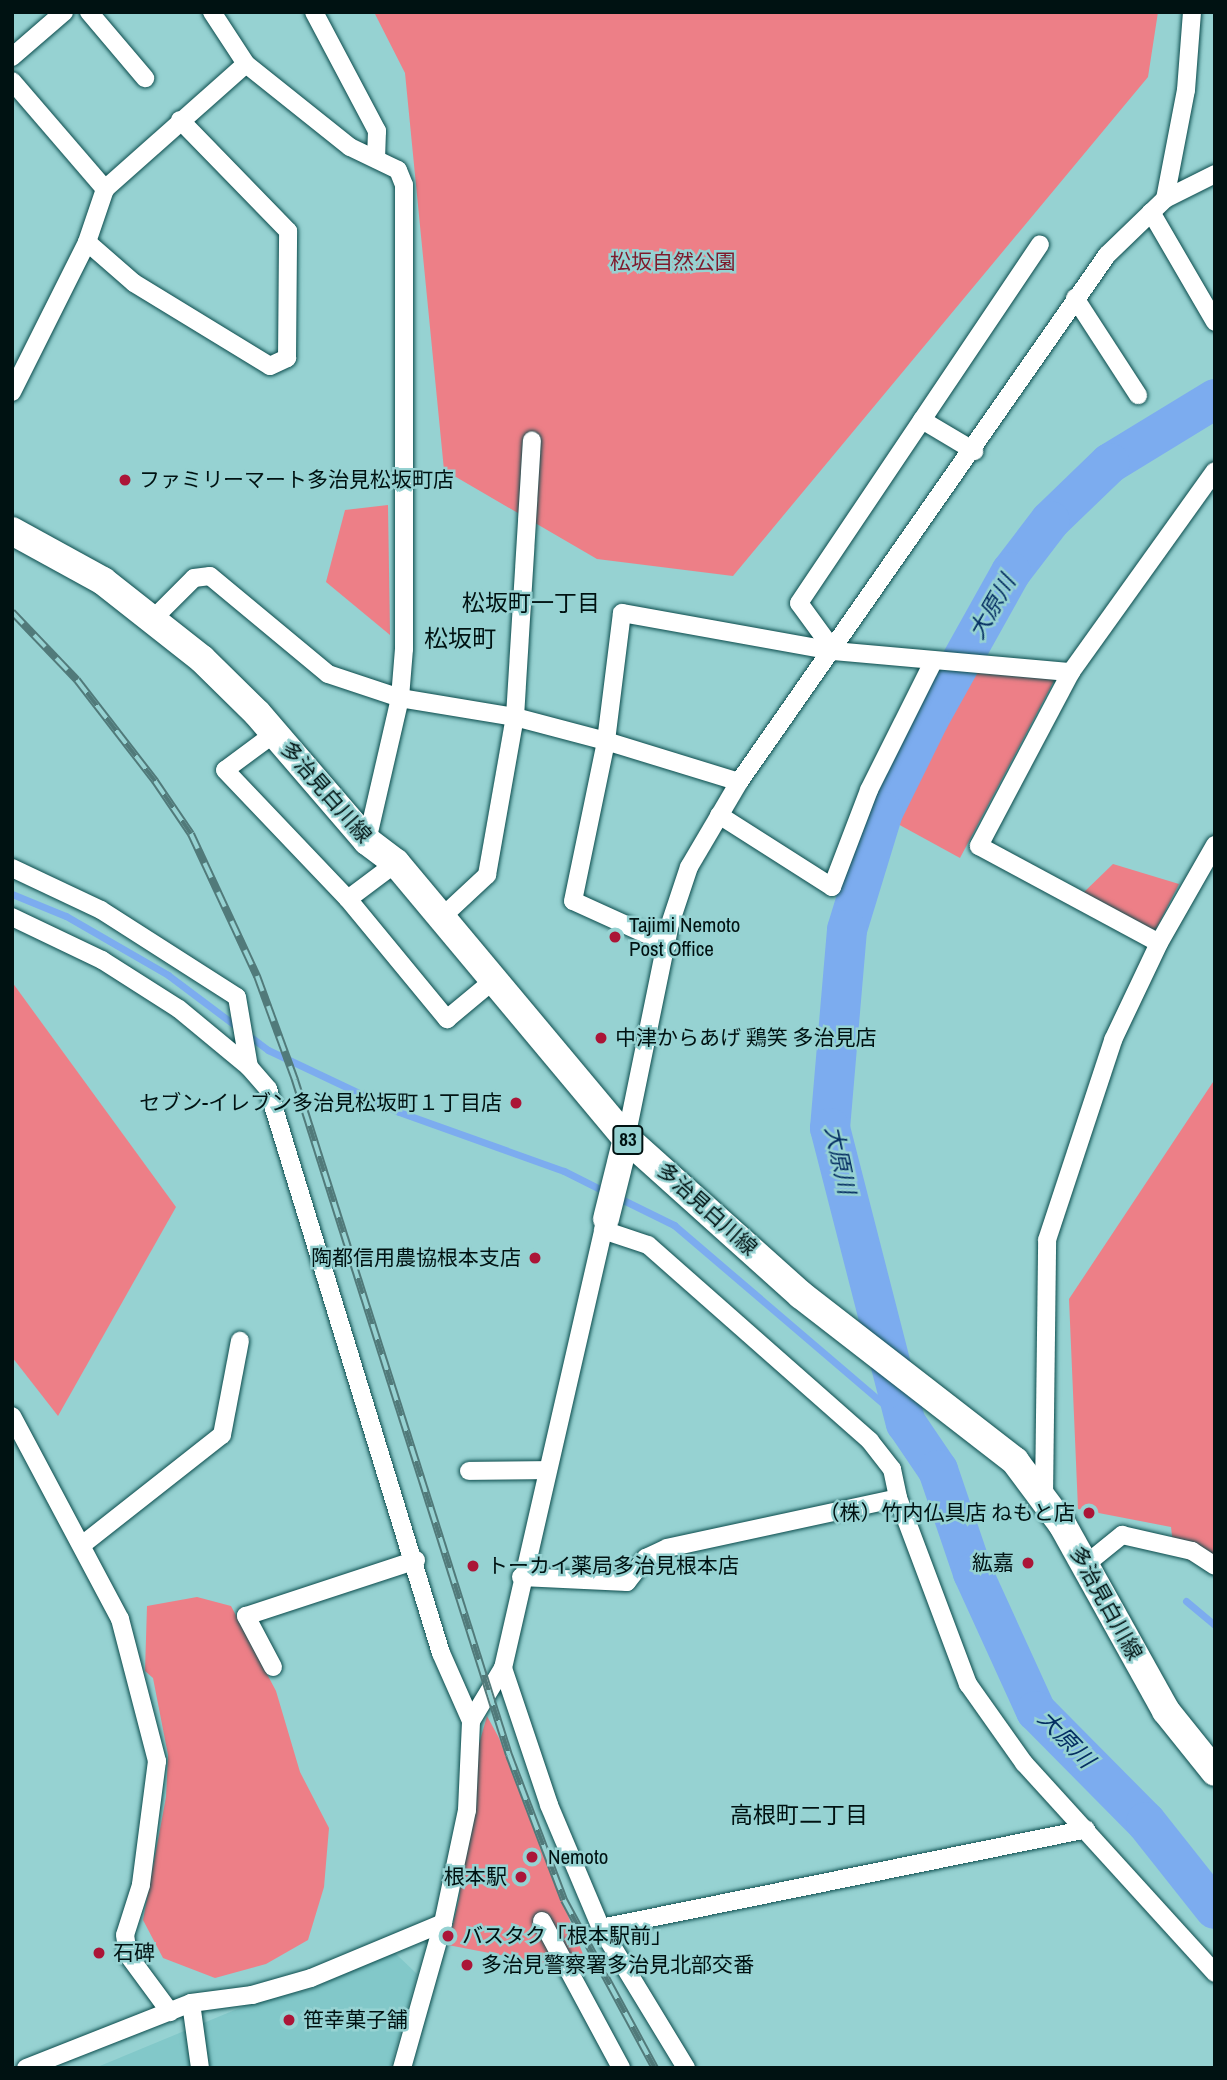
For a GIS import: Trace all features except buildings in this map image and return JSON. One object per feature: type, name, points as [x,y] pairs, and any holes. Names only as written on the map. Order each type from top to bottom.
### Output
[{"type":"main road","name":"多治見白川線","points":[[12,531],[103,580],[155,617],[275,733],[367,841],[396,863],[626,1138],[801,1296],[1016,1461],[1044,1498],[1085,1566],[1166,1712],[1215,1772]]},
{"type":"street","points":[[12,57],[64,12]]},
{"type":"street","points":[[89,12],[145,78]]},
{"type":"street","points":[[212,12],[246,64],[350,147],[398,170],[404,185],[400,698],[367,841]]},
{"type":"street","points":[[314,12],[377,131],[376,159]]},
{"type":"street","points":[[1165,199],[1186,90],[1192,12]]},
{"type":"street","points":[[12,392],[87,242],[105,190],[180,120],[246,64]]},
{"type":"street","points":[[12,81],[105,190]]},
{"type":"street","points":[[87,242],[134,284],[270,366],[288,358],[288,231],[180,120]]},
{"type":"street","points":[[471,1721],[503,1668],[546,1470],[626,1138],[668,944],[689,866],[739,782],[974,451],[1075,298],[1107,255],[1165,199],[1215,174]]},
{"type":"street","points":[[1151,212],[1215,322]]},
{"type":"street","points":[[834,651],[799,603],[1040,245]]},
{"type":"street","points":[[1075,298],[1138,395]]},
{"type":"street","points":[[922,421],[974,451]]},
{"type":"street","points":[[442,917],[487,875],[515,717],[532,441]]},
{"type":"street","points":[[1159,943],[979,846],[1071,672],[1215,471]]},
{"type":"street","points":[[155,617],[194,578],[210,576],[328,674],[400,698],[515,717],[606,741],[739,782]]},
{"type":"street","points":[[668,944],[573,901],[606,741],[622,613],[834,651],[933,662],[1071,672]]},
{"type":"street","points":[[719,815],[832,887],[869,790],[933,662]]},
{"type":"street","points":[[275,733],[225,770],[348,899],[447,1019],[495,979]]},
{"type":"street","points":[[1044,1498],[1047,1241],[1100,1074],[1159,943],[1215,845]]},
{"type":"street","points":[[348,899],[396,863]]},
{"type":"street","points":[[12,868],[101,910],[237,997],[249,1068]]},
{"type":"street","points":[[12,917],[102,960],[179,1009],[249,1068],[268,1089],[416,1560],[441,1653],[471,1721],[467,1810],[443,1923],[402,2068]]},
{"type":"street","points":[[605,1225],[648,1245],[870,1441],[892,1469],[898,1498],[968,1684],[1024,1763],[1215,1973]]},
{"type":"street","points":[[82,1545],[222,1436],[240,1341]]},
{"type":"street","points":[[12,1416],[120,1619],[157,1761],[141,1885],[125,1935],[128,1955],[170,2011]]},
{"type":"street","points":[[469,1471],[546,1470]]},
{"type":"street","points":[[522,1577],[627,1582],[646,1558],[667,1548],[898,1498]]},
{"type":"street","points":[[1085,1566],[1122,1535],[1192,1551],[1215,1566]]},
{"type":"street","points":[[273,1667],[246,1616],[416,1560]]},
{"type":"street","points":[[503,1668],[548,1805],[601,1928],[686,2068]]},
{"type":"street","points":[[601,1928],[1086,1829]]},
{"type":"street","points":[[541,1921],[621,2068]]},
{"type":"street","points":[[26,2068],[191,2003],[252,1995],[311,1978],[443,1923]]},
{"type":"street","points":[[191,2003],[200,2068]]},
{"type":"shaded area","points":[[394,1952],[417,1974],[390,2068],[95,2068],[259,2000],[309,1990]]},
{"type":"green space","name":"松坂自然公園","points":[[374,12],[1158,12],[1148,77],[733,576],[597,559],[444,470],[405,73]]},
{"type":"green space","points":[[388,505],[390,635],[326,582],[345,510]]},
{"type":"green space","points":[[970,672],[1055,679],[960,858],[896,823]]},
{"type":"green space","points":[[1113,864],[1179,884],[1154,933],[1082,894]]},
{"type":"green space","points":[[12,982],[176,1207],[58,1416],[12,1357]]},
{"type":"green space","points":[[1215,1079],[1215,1573],[1174,1553],[1171,1527],[1078,1509],[1069,1299]]},
{"type":"green space","points":[[197,1597],[231,1606],[276,1691],[300,1772],[329,1828],[324,1887],[308,1940],[266,1964],[215,1978],[163,1958],[143,1920],[166,1797],[168,1755],[153,1678],[145,1671],[147,1606]]},
{"type":"green space","points":[[487,1716],[499,1738],[586,1962],[561,1967],[448,1945],[459,1899],[479,1744]]},
{"type":"waterway","name":"大原川","points":[[1215,399],[1110,463],[1050,521],[1011,572],[929,719],[883,812],[847,930],[830,1128],[906,1423],[938,1470],[973,1573],[1036,1711],[1146,1822],[1215,1909]]},
{"type":"waterway","points":[[12,894],[66,916],[168,975],[268,1050],[399,1112],[564,1171],[606,1192]]},
{"type":"waterway","points":[[617,1197],[674,1225],[906,1423]]},
{"type":"waterway","points":[[1186,1601],[1215,1625]]},
{"type":"railway","points":[[12,612],[77,680],[155,781],[191,834],[257,976],[295,1080],[509,1755],[564,1900],[655,2068]]},
{"type":"place","name":"ファミリーマート多治見松坂町店","points":[[125,480]]},
{"type":"place","name":"Tajimi Nemoto Post Office","points":[[615,937]]},
{"type":"place","name":"中津からあげ 鶏笑 多治見店","points":[[601,1038]]},
{"type":"place","name":"セブン-イレブン多治見松坂町１丁目店","points":[[516,1103]]},
{"type":"place","name":"陶都信用農協根本支店","points":[[535,1258]]},
{"type":"place","name":"（株）竹内仏具店 ねもと店","points":[[1089,1513]]},
{"type":"place","name":"紘嘉","points":[[1028,1563]]},
{"type":"place","name":"トーカイ薬局多治見根本店","points":[[473,1566]]},
{"type":"place","name":"Nemoto","points":[[532,1857]]},
{"type":"place","name":"根本駅","points":[[521,1877]]},
{"type":"place","name":"バスタク「根本駅前」","points":[[448,1936]]},
{"type":"place","name":"石碑","points":[[99,1953]]},
{"type":"place","name":"多治見警察署多治見北部交番","points":[[467,1965]]},
{"type":"place","name":"笹幸菓子舗","points":[[289,2020]]},
{"type":"district","name":"松坂町一丁目","points":[[531,603]]},
{"type":"district","name":"松坂町","points":[[460,639]]},
{"type":"district","name":"高根町二丁目","points":[[799,1815]]}]
